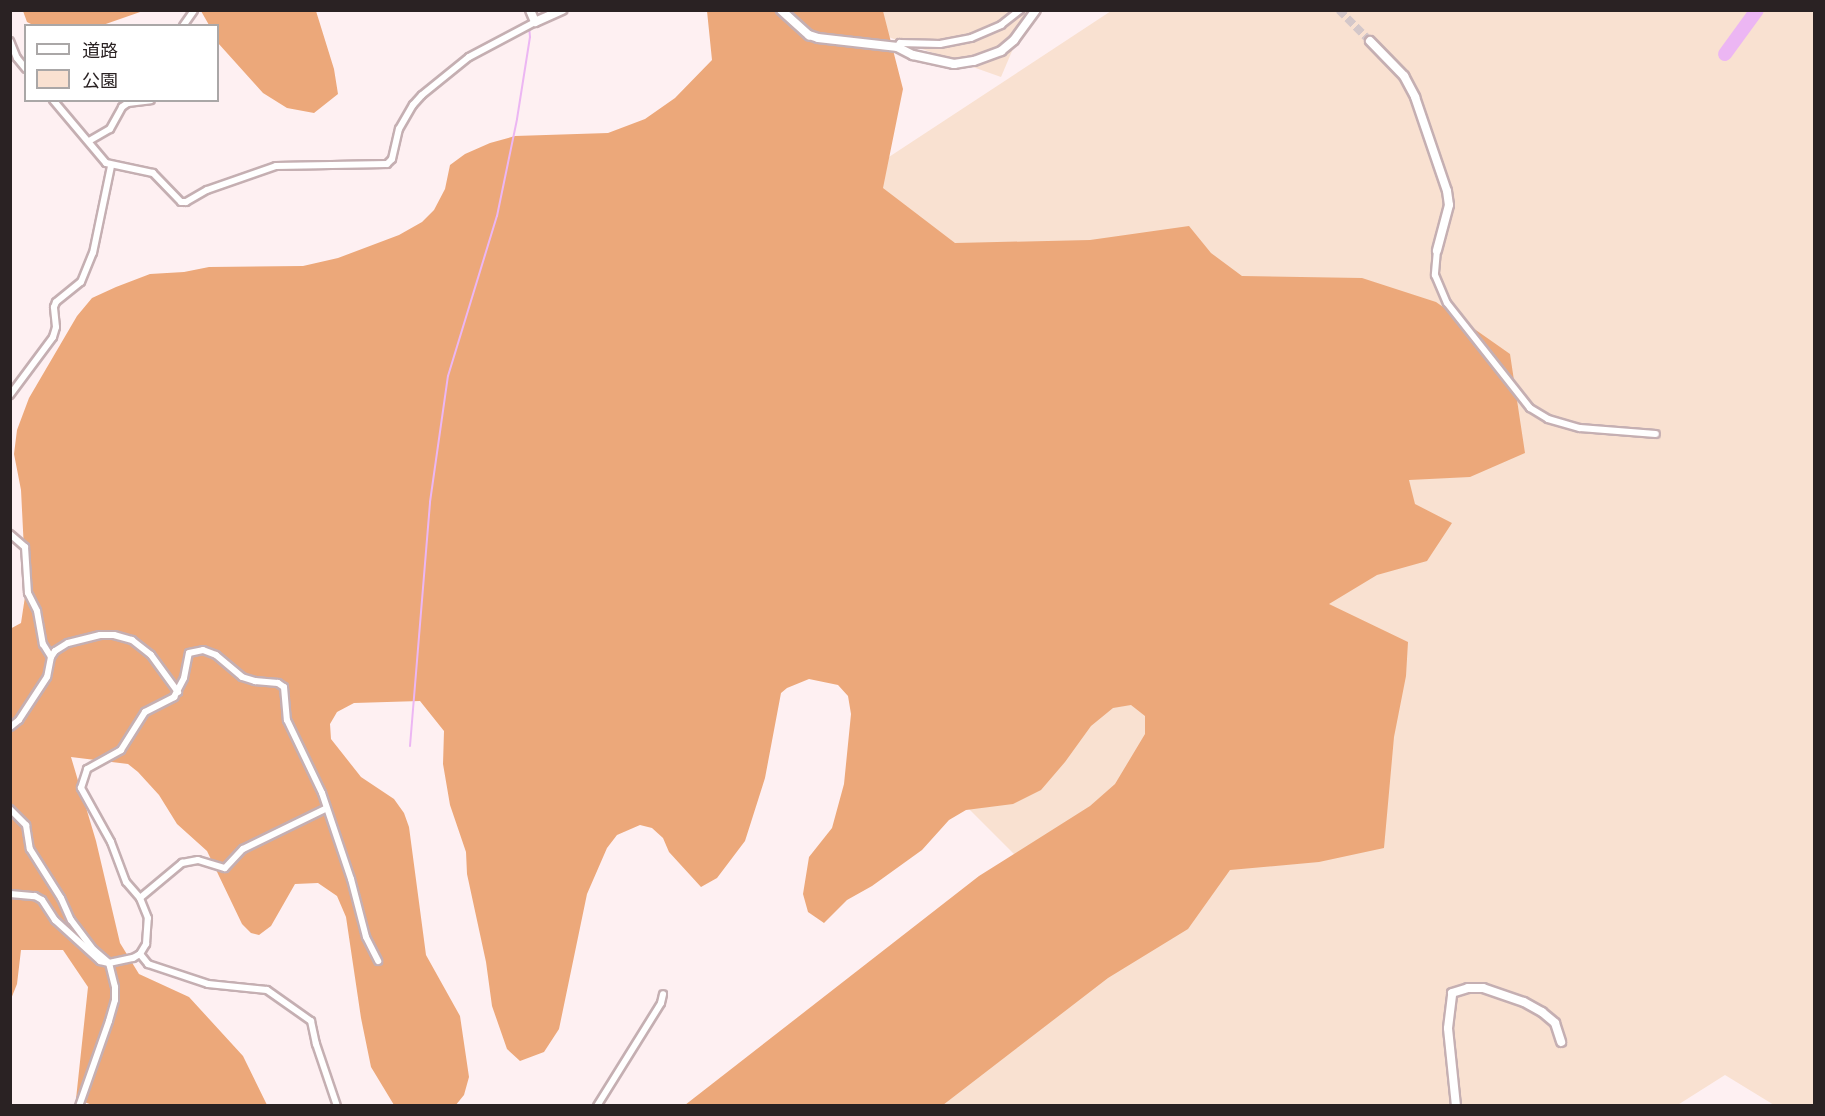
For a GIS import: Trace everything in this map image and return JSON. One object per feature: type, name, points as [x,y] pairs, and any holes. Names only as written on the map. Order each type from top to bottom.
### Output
[{"type":"street","points":[[184,24],[194,10]]},
{"type":"street","points":[[530,10],[535,22]]},
{"type":"street","points":[[54,102],[90,141],[106,163],[111,166],[153,173],[181,202],[207,190],[276,166],[387,164],[392,159],[399,129],[413,105],[422,95],[469,57],[562,10]]},
{"type":"street","points":[[780,10],[809,35],[897,47],[938,62],[954,64],[974,61],[1001,51],[1014,40],[1036,10]]},
{"type":"street","points":[[897,47],[900,43],[940,44],[971,38],[1001,25],[1020,10]]},
{"type":"street","points":[[10,41],[17,58],[24,67]]},
{"type":"street","points":[[1370,41],[1404,76],[1415,97],[1447,191],[1449,206],[1437,250],[1435,275],[1447,303],[1530,408],[1548,418],[1580,428],[1656,434]]},
{"type":"street","points":[[90,141],[110,129],[122,107],[130,102]]},
{"type":"street","points":[[10,395],[53,337],[56,327],[54,307],[56,302],[81,282],[93,253],[111,166]]},
{"type":"street","points":[[10,534],[26,548],[28,593],[37,611],[42,640],[51,657]]},
{"type":"street","points":[[10,727],[19,720],[47,676],[51,657],[55,651],[68,643],[100,635],[114,635],[132,640],[151,655],[178,692]]},
{"type":"street","points":[[10,894],[35,896],[42,900],[55,920],[75,936],[93,957],[109,963],[133,958],[140,954],[146,944],[149,929],[148,918],[140,898],[126,882],[111,842],[81,788],[87,769],[121,750],[145,712],[178,692],[184,678],[189,653],[203,650],[216,654],[242,676],[255,681],[278,683],[284,687],[287,720],[327,808],[351,879],[366,937],[378,961]]},
{"type":"street","points":[[140,898],[182,863],[198,860],[225,868],[243,849],[327,808]]},
{"type":"street","points":[[10,809],[26,825],[30,849],[61,898],[70,920],[94,950],[109,963],[115,987],[115,1000],[79,1106]]},
{"type":"street","points":[[140,954],[148,964],[208,984],[267,990],[311,1021],[316,1044],[338,1105]]},
{"type":"street","points":[[1456,1106],[1448,1028],[1452,993],[1468,988],[1483,988],[1524,1002],[1542,1012],[1555,1023],[1561,1042]]},
{"type":"street","points":[[597,1106],[661,1003],[663,994]]},
{"type":"green space","points":[[848,11],[1029,11],[1001,77],[849,23]]},
{"type":"green space","points":[[1111,11],[1814,11],[1814,1105],[1774,1105],[1725,1075],[1676,1106],[941,1105],[1076,916],[930,770],[863,174]]},
{"type":"shaded area","points":[[23,11],[143,11],[106,24],[31,24],[27,22]]},
{"type":"shaded area","points":[[201,11],[316,11],[334,69],[338,94],[314,113],[287,108],[263,93],[219,44],[219,24],[208,24]]},
{"type":"shaded area","points":[[707,11],[883,11],[903,89],[883,188],[955,243],[1090,240],[1189,226],[1211,253],[1242,276],[1362,278],[1436,302],[1510,354],[1525,453],[1470,477],[1409,480],[1415,504],[1452,523],[1427,561],[1377,575],[1329,604],[1408,642],[1406,676],[1394,737],[1384,848],[1319,862],[1230,870],[1188,929],[1108,978],[943,1105],[685,1105],[979,876],[1090,806],[1115,784],[1145,734],[1145,716],[1131,705],[1113,708],[1091,726],[1041,790],[1013,804],[966,810],[949,820],[922,850],[872,886],[847,900],[824,923],[808,912],[803,894],[809,857],[832,828],[844,784],[851,714],[848,696],[838,685],[809,679],[787,688],[781,693],[765,778],[745,841],[717,878],[701,887],[669,852],[663,838],[652,828],[640,825],[617,835],[607,848],[587,894],[559,1029],[544,1052],[520,1061],[507,1049],[492,1006],[486,962],[467,874],[466,852],[450,805],[443,764],[444,731],[420,701],[354,703],[337,712],[330,724],[331,739],[361,777],[394,799],[404,813],[409,827],[426,955],[460,1016],[469,1077],[464,1095],[455,1106],[394,1105],[371,1067],[361,1018],[346,917],[337,896],[318,883],[295,884],[271,926],[259,935],[251,933],[242,924],[207,851],[177,824],[159,795],[138,772],[128,764],[71,757],[96,841],[120,943],[139,974],[189,997],[243,1056],[267,1105],[95,1106],[76,1099],[88,987],[63,950],[21,950],[17,984],[11,999],[10,629],[21,623],[26,590],[21,490],[14,454],[17,430],[29,398],[77,316],[92,298],[116,287],[150,274],[184,272],[209,267],[303,266],[338,258],[399,235],[422,222],[434,210],[445,189],[450,165],[465,154],[490,143],[515,136],[608,133],[645,119],[675,98],[712,60]]},
{"type":"waterway","points":[[1725,54],[1757,10]]},
{"type":"waterway","points":[[410,746],[430,502],[448,376],[497,216],[517,119],[530,37],[528,15]]},
{"type":"tunnel","points":[[1339,10],[1370,41]]}]
